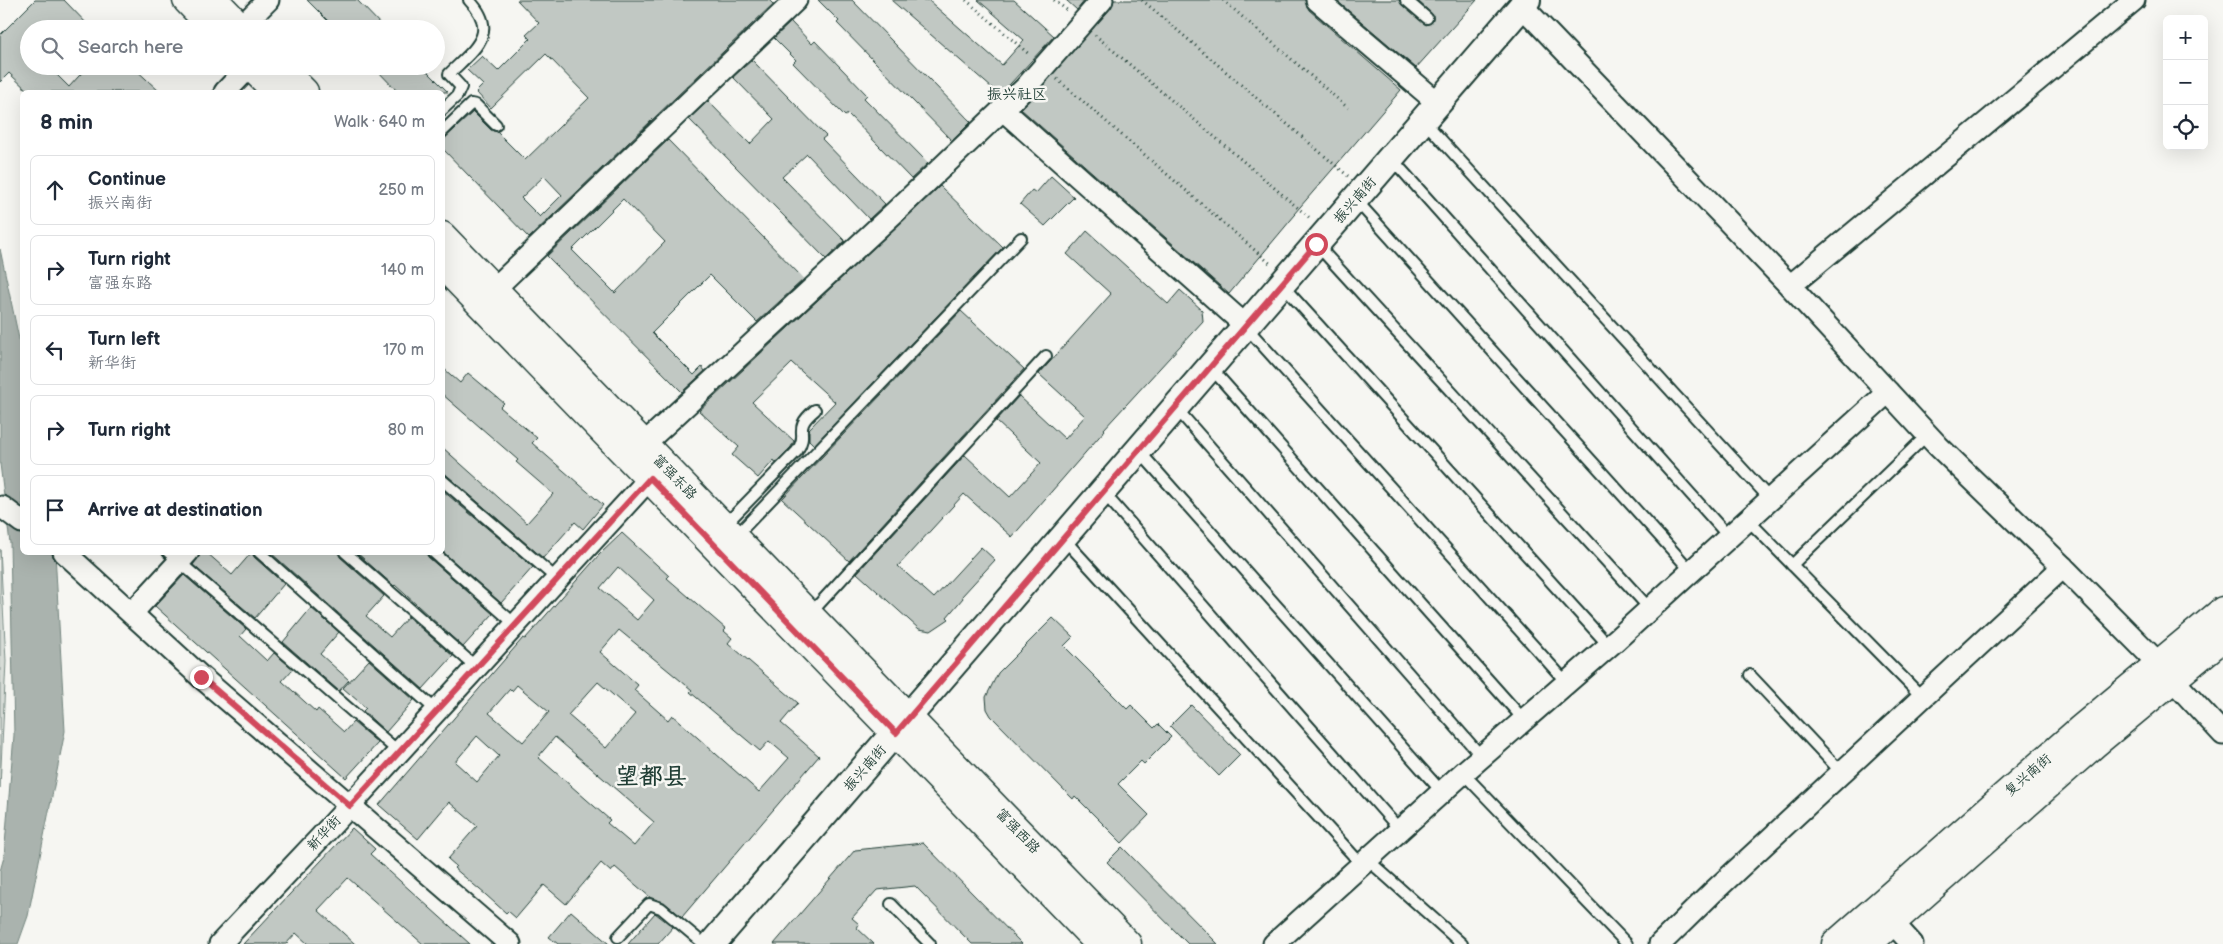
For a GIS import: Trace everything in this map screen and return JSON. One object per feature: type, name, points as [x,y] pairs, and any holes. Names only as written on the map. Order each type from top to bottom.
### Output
[{"type":"main road","points":[[187,0],[220,20]]},
{"type":"main road","points":[[214,0],[228,20]]},
{"type":"main road","points":[[259,75],[275,90]]},
{"type":"main road","points":[[287,75],[302,90]]},
{"type":"main road","name":"富强东路","points":[[445,239],[809,615],[902,725]]},
{"type":"main road","name":"富强东路","points":[[445,271],[650,478],[902,725]]},
{"type":"main road","name":"复兴南街","points":[[1867,944],[2101,738],[2223,611]]},
{"type":"main road","name":"复兴南街","points":[[1836,944],[2081,729],[2165,671],[2223,637]]},
{"type":"main road","name":"富强西路","points":[[902,725],[1100,944]]},
{"type":"main road","name":"富强西路","points":[[902,725],[1127,944]]},
{"type":"street","points":[[243,20],[268,0]]},
{"type":"street","points":[[494,289],[796,0]]},
{"type":"street","points":[[644,444],[895,212],[1026,87],[1102,0]]},
{"type":"street","points":[[1317,0],[1431,111]]},
{"type":"street","points":[[1790,286],[2134,0]]},
{"type":"street","points":[[1524,3],[1927,435],[2064,567],[2223,734]]},
{"type":"street","name":"振兴南街","points":[[712,944],[1524,3]]},
{"type":"street","points":[[227,90],[241,75]]},
{"type":"street","points":[[1002,109],[1246,326]]},
{"type":"street","points":[[1274,944],[1442,792],[1609,646],[1888,392]]},
{"type":"street","name":"新华街","points":[[220,944],[350,806],[650,478]]},
{"type":"street","points":[[2,507],[20,520]]},
{"type":"street","points":[[67,555],[201,677],[510,944]]},
{"type":"street","points":[[132,613],[178,556]]},
{"type":"street","points":[[1660,944],[2064,567]]},
{"type":"street","points":[[1892,922],[1912,944]]},
{"type":"lane","points":[[445,107],[457,96],[462,87],[449,74],[480,43],[483,31],[479,10],[469,0]]},
{"type":"lane","points":[[1406,0],[1427,18]]},
{"type":"lane","points":[[445,129],[471,104],[476,105],[496,125]]},
{"type":"lane","points":[[1431,111],[1770,499]]},
{"type":"lane","points":[[1391,157],[1729,537]]},
{"type":"lane","points":[[1359,195],[1691,571]]},
{"type":"lane","points":[[729,532],[1021,238]]},
{"type":"lane","points":[[1321,238],[1650,609]]},
{"type":"lane","points":[[1284,281],[1609,646]]},
{"type":"lane","points":[[1246,326],[1567,683]]},
{"type":"lane","points":[[809,615],[1046,356]]},
{"type":"lane","points":[[1211,367],[1524,720]]},
{"type":"lane","points":[[1176,407],[1482,757]]},
{"type":"lane","points":[[729,532],[802,444],[801,427],[803,420],[815,410]]},
{"type":"lane","points":[[1792,564],[1927,435]]},
{"type":"lane","points":[[1139,450],[1442,792]]},
{"type":"lane","points":[[445,483],[557,579]]},
{"type":"lane","points":[[1103,492],[1400,830]]},
{"type":"lane","points":[[1748,520],[1923,698]]},
{"type":"lane","points":[[1063,538],[1365,862],[1462,944]]},
{"type":"lane","points":[[262,555],[436,711]]},
{"type":"lane","points":[[348,555],[476,667]]},
{"type":"lane","points":[[436,555],[516,624]]},
{"type":"lane","points":[[178,556],[399,752]]},
{"type":"lane","points":[[1750,675],[1842,773]]},
{"type":"lane","points":[[1464,773],[1627,944]]},
{"type":"lane","points":[[618,937],[648,904],[661,908],[704,944]]},
{"type":"lane","points":[[891,904],[930,944]]},
{"type":"path","points":[[966,0],[1284,281]]},
{"type":"path","points":[[1054,0],[1321,238]]},
{"type":"path","points":[[1142,0],[1359,195]]},
{"type":"path","points":[[1223,0],[1348,108]]},
{"type":"shaded area","points":[[0,249],[20,344],[20,555],[55,555],[65,731],[28,916],[18,944],[0,944],[0,871],[4,857],[14,735],[10,543],[0,464]]},
{"type":"shaded area","points":[[0,549],[6,661],[0,788]]},
{"type":"building","points":[[35,0],[64,0],[83,20],[20,20],[20,75],[57,75],[69,87],[80,75],[142,75],[158,90],[27,90],[9,73],[0,82],[0,35]]},
{"type":"building","points":[[307,0],[357,0],[376,20],[327,20]]},
{"type":"building","points":[[517,0],[769,0],[773,4],[529,238],[445,151],[445,138],[473,112],[491,130],[497,132],[525,160],[589,98],[546,54],[491,108],[476,92],[483,85],[467,70],[482,56],[498,71],[530,39],[526,35],[539,23]],"holes":[[[544,176],[562,195],[540,217],[521,198]]]},
{"type":"building","points":[[818,0],[852,0],[971,122],[952,141],[837,23],[839,21]]},
{"type":"building","points":[[891,0],[928,0],[1002,65],[1024,40],[978,0],[1014,0],[1054,36],[1000,95]]},
{"type":"building","points":[[1066,0],[1085,0],[1077,10]]},
{"type":"building","points":[[1114,0],[1305,0],[1309,10],[1401,90],[1294,214],[1229,294],[1021,109],[1111,8]]},
{"type":"building","points":[[1336,0],[1399,0],[1402,5],[1426,25],[1432,22],[1433,15],[1417,0],[1477,0],[1416,68]]},
{"type":"building","points":[[791,22],[812,44],[815,41],[867,95],[864,98],[928,163],[911,179],[848,114],[845,116],[793,63],[796,60],[774,38]]},
{"type":"building","points":[[752,60],[826,136],[822,139],[885,204],[869,219],[807,154],[782,177],[845,241],[826,259],[689,119],[708,101],[750,144],[774,119],[733,77]]},
{"type":"building","points":[[382,75],[431,75],[448,92],[445,92],[445,90],[396,90]]},
{"type":"building","points":[[668,140],[804,279],[757,322],[710,275],[652,333],[694,375],[702,367],[705,371],[682,392],[547,256]],"holes":[[[623,199],[665,242],[615,293],[572,250]]]},
{"type":"building","points":[[1051,176],[1074,197],[1045,226],[1020,204],[1032,190],[1036,193]]},
{"type":"building","points":[[940,186],[1003,247],[814,445],[809,440],[809,429],[835,402],[792,363],[752,402],[794,441],[776,463],[774,460],[758,478],[732,455],[739,447],[699,411]]},
{"type":"building","points":[[1087,231],[1168,304],[1180,290],[1202,310],[1203,321],[1104,429],[1012,537],[964,494],[898,566],[934,598],[981,547],[995,560],[962,596],[963,598],[947,617],[949,619],[931,631],[919,629],[857,573],[965,455],[1010,497],[1041,463],[996,421],[1019,396],[1065,439],[1085,416],[1039,374],[1111,294],[1067,254]]},
{"type":"building","points":[[961,311],[1024,369],[849,561],[782,499]]},
{"type":"building","points":[[445,370],[460,383],[468,373],[504,403],[500,407],[537,438],[532,443],[603,505],[583,529],[575,522],[543,558],[445,474],[445,450],[527,523],[553,494],[516,462],[518,460],[445,397]]},
{"type":"building","points":[[445,493],[533,567],[501,603],[445,554]]},
{"type":"building","points":[[622,533],[669,576],[667,578],[726,629],[724,631],[732,638],[728,643],[798,703],[781,723],[819,756],[682,917],[665,903],[651,898],[615,867],[611,872],[601,863],[566,904],[544,885],[516,918],[508,911],[506,913],[454,868],[456,866],[448,859],[477,826],[449,802],[418,839],[379,805],[523,638],[525,639],[599,555]],"holes":[[[618,567],[654,600],[637,620],[600,588]],[[619,630],[692,690],[690,692],[760,751],[769,741],[789,758],[759,792],[672,715],[668,720],[634,690],[638,685],[600,652]],[[598,682],[635,714],[606,748],[568,715]],[[517,685],[549,712],[523,742],[489,713],[510,689],[512,691]],[[477,736],[499,756],[477,782],[455,762]],[[555,737],[654,822],[634,846],[607,823],[610,820],[538,757]]]},
{"type":"building","points":[[200,555],[209,555],[232,575],[249,555],[253,555],[284,584],[255,618],[193,565]]},
{"type":"building","points":[[273,555],[339,555],[384,596],[366,616],[390,637],[408,617],[453,656],[423,689]]},
{"type":"building","points":[[359,555],[427,555],[493,614],[463,647]]},
{"type":"building","points":[[184,575],[246,629],[240,636],[267,661],[274,653],[293,669],[282,681],[316,712],[318,709],[344,732],[353,722],[378,743],[346,778],[155,606]]},
{"type":"building","points":[[311,608],[339,632],[320,654],[349,680],[339,691],[283,642]]},
{"type":"building","points":[[1053,618],[1073,637],[1064,646],[1127,709],[1131,705],[1154,728],[1158,724],[1171,737],[1144,764],[1141,761],[1118,784],[1149,815],[1122,843],[1075,796],[1073,799],[991,716],[987,709],[986,697],[998,673]]},
{"type":"building","points":[[369,660],[414,700],[386,732],[363,711],[366,708],[343,688]]},
{"type":"building","points":[[1191,705],[1240,755],[1219,776],[1170,726]]},
{"type":"building","points":[[352,828],[375,849],[370,854],[470,944],[423,944],[348,878],[318,910],[355,944],[308,944],[296,933],[286,944],[243,944]]},
{"type":"building","points":[[923,843],[1022,944],[972,944],[915,886],[877,890],[852,918],[859,924],[857,928],[874,944],[774,944],[855,850]]},
{"type":"building","points":[[1122,847],[1218,944],[1188,944],[1107,862]]},
{"type":"building","points":[[571,911],[609,944],[558,944],[549,937]]},
{"type":"building","points":[[655,913],[673,927],[658,944],[628,944]]},
{"type":"district","name":"振兴社区","points":[[1017,94]]},
{"type":"district","name":"望都县","points":[[651,776]]},
{"type":"route","points":[[201,677],[350,806],[650,478],[896,733],[1316,244]]}]
